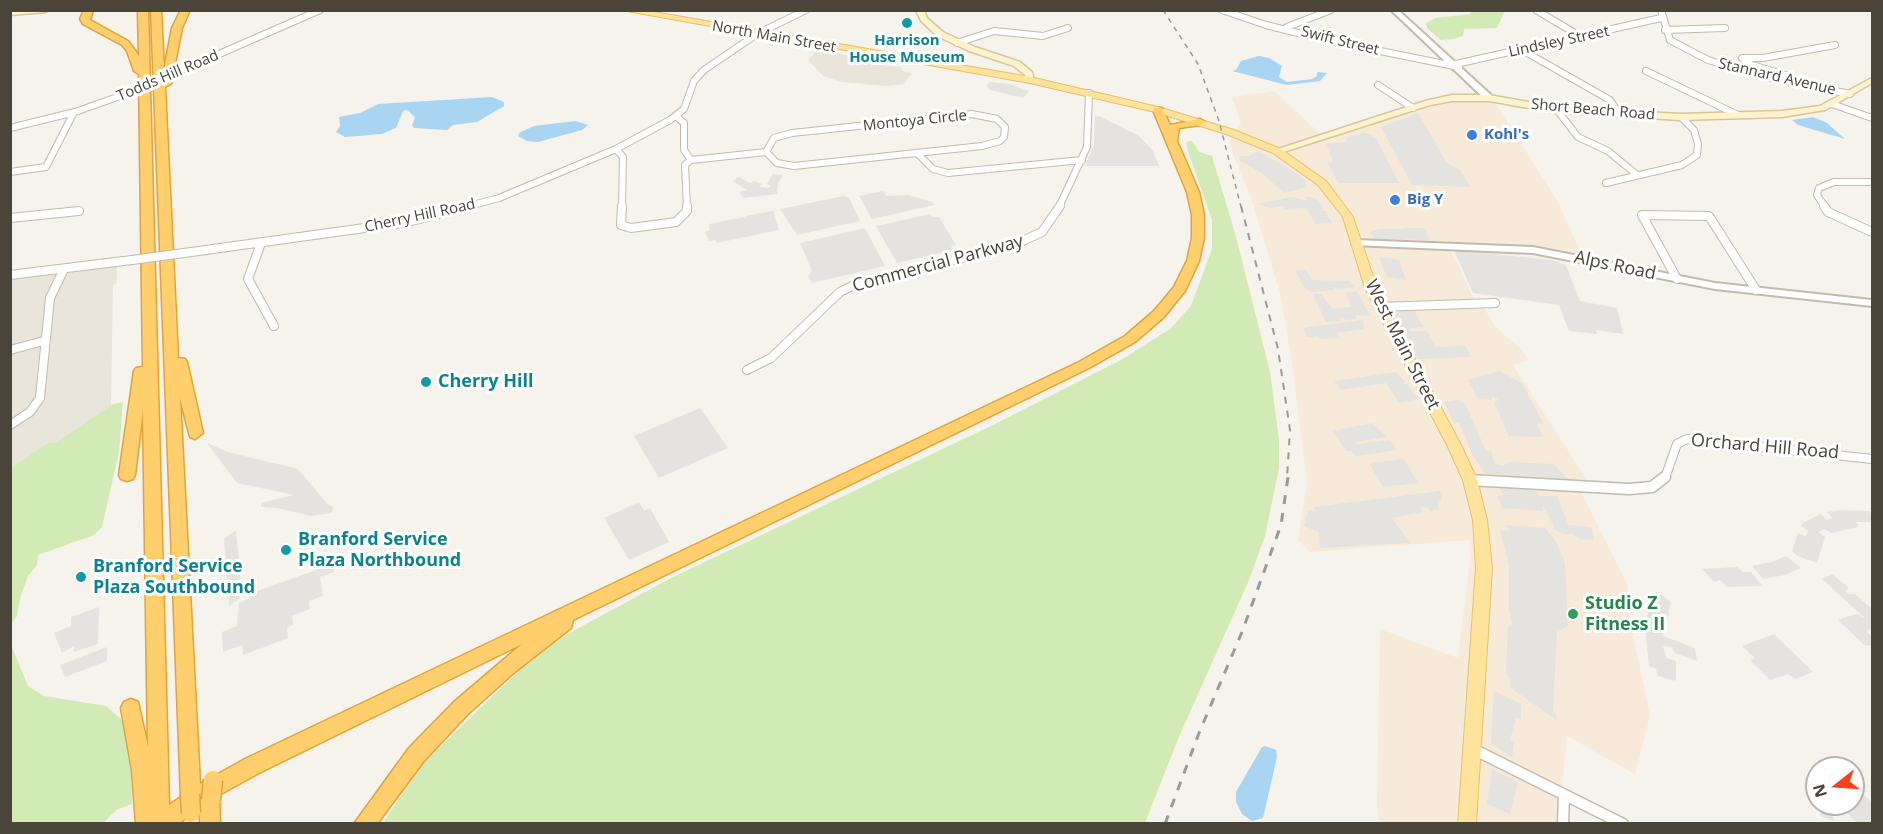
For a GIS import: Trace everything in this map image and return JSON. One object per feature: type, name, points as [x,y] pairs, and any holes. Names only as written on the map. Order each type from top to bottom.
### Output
[{"type":"highway","points":[[89,10],[86,22],[125,43],[132,50],[138,62],[144,110]]},
{"type":"highway","points":[[143,10],[156,822]]},
{"type":"highway","points":[[156,10],[191,810]]},
{"type":"highway","points":[[162,132],[165,89],[175,35],[186,10]]},
{"type":"highway","points":[[156,822],[245,770],[1077,368],[1122,344],[1146,326],[1170,301],[1193,261],[1198,238],[1198,215],[1193,192],[1158,110]]},
{"type":"highway","points":[[1171,142],[1174,126],[1185,122],[1200,122]]},
{"type":"highway","points":[[364,824],[404,771],[453,715],[509,665],[561,626],[653,578],[1097,363],[1142,335],[1180,297],[1192,276],[1200,254],[1204,222],[1200,200],[1188,171],[1180,161]]},
{"type":"highway","points":[[168,261],[175,297],[182,373],[195,433]]},
{"type":"highway","points":[[127,475],[144,347],[149,336]]},
{"type":"highway","points":[[131,708],[142,770],[156,822]]},
{"type":"highway","points":[[210,824],[212,790]]},
{"type":"main road","points":[[10,12],[46,10]]},
{"type":"main road","name":"North Main Street","points":[[625,10],[1029,80]]},
{"type":"main road","points":[[921,10],[931,27],[957,43],[1017,64],[1029,74],[1029,80]]},
{"type":"main road","points":[[1006,77],[1019,71],[1017,64]]},
{"type":"main road","name":"West Main Street","points":[[1029,80],[1200,122],[1277,151],[1328,189],[1348,217],[1365,275],[1455,447],[1470,480],[1480,520],[1484,551],[1467,824]]},
{"type":"main road","name":"Short Beach Road","points":[[1277,151],[1452,98],[1489,98],[1557,110],[1619,114],[1681,117],[1738,116],[1807,112],[1832,104],[1872,80]]},
{"type":"street","name":"Todds Hill Road","points":[[10,128],[74,112],[123,95],[320,10]]},
{"type":"street","name":"Cherry Hill Road","points":[[10,275],[408,222],[478,205],[616,149],[673,118],[684,109],[699,76],[757,34],[806,10]]},
{"type":"street","name":"Swift Street","points":[[1222,10],[1266,25],[1286,28],[1326,40],[1457,66]]},
{"type":"street","points":[[1286,28],[1331,10]]},
{"type":"street","points":[[1394,10],[1489,98]]},
{"type":"street","points":[[1536,10],[1580,36]]},
{"type":"street","name":"Stannard Avenue","points":[[1661,10],[1665,30],[1673,43],[1717,64],[1850,93]]},
{"type":"street","name":"Lindsley Street","points":[[1457,66],[1661,18]]},
{"type":"street","points":[[957,43],[972,36],[994,31],[1043,36],[1068,28]]},
{"type":"street","points":[[1665,30],[1725,28]]},
{"type":"street","points":[[1803,83],[1787,75],[1752,65],[1742,58],[1763,58],[1835,45]]},
{"type":"street","points":[[1522,50],[1610,100],[1619,114]]},
{"type":"street","points":[[1646,71],[1738,116]]},
{"type":"street","points":[[1378,85],[1413,108]]},
{"type":"street","name":"Commercial Parkway","points":[[747,370],[771,358],[840,292],[858,283],[1009,247],[1039,234],[1052,221],[1082,160],[1088,139],[1089,93]]},
{"type":"street","points":[[1832,104],[1872,118]]},
{"type":"street","points":[[1557,110],[1578,137],[1608,152],[1636,174]]},
{"type":"street","points":[[10,172],[46,167],[74,112]]},
{"type":"street","name":"Montoya Circle","points":[[972,114],[997,119],[1006,132],[1000,141],[992,144],[917,153],[786,166],[771,160],[766,152],[774,138],[792,134],[972,114]]},
{"type":"street","points":[[1606,183],[1636,174],[1682,165],[1697,155],[1698,144],[1694,130],[1681,117]]},
{"type":"street","points":[[673,118],[684,130],[684,150],[691,160]]},
{"type":"street","points":[[616,149],[623,157],[621,225],[631,228],[667,224],[684,216],[687,211],[685,165],[691,160],[766,152]]},
{"type":"street","name":"Montoya Circle","points":[[917,153],[933,169],[948,173],[1082,160]]},
{"type":"street","points":[[1872,182],[1834,182],[1818,188],[1817,195],[1828,212],[1872,232]]},
{"type":"street","points":[[10,218],[79,211]]},
{"type":"street","points":[[1677,279],[1642,215],[1709,216],[1756,291]]},
{"type":"street","points":[[261,243],[248,279],[274,326]]},
{"type":"street","name":"Alps Road","points":[[1356,243],[1533,250],[1677,279],[1756,291],[1872,303]]},
{"type":"street","points":[[10,424],[30,412],[40,398],[50,298],[64,269]]},
{"type":"street","points":[[1380,307],[1495,303]]},
{"type":"street","points":[[10,350],[44,341]]},
{"type":"street","name":"Orchard Hill Road","points":[[1470,480],[1629,489],[1652,487],[1664,480],[1677,444],[1687,439],[1872,459]]},
{"type":"street","points":[[1473,749],[1623,824]]},
{"type":"street","points":[[1563,824],[1564,795]]},
{"type":"shaded area","points":[[819,48],[871,64],[901,67],[902,71],[912,73],[904,84],[886,86],[842,82],[823,76],[808,60]]},
{"type":"shaded area","points":[[990,82],[1009,84],[1029,91],[1023,98],[990,90],[986,86]]},
{"type":"shaded area","points":[[1274,91],[1326,139],[1449,101],[1494,101],[1558,202],[1581,253],[1500,244],[1447,244],[1478,307],[1484,308],[1496,328],[1518,346],[1529,360],[1513,365],[1587,480],[1575,480],[1627,584],[1630,620],[1650,716],[1635,774],[1567,736],[1558,823],[1379,823],[1377,803],[1380,629],[1458,658],[1470,560],[1469,540],[1310,552],[1298,540],[1307,482],[1291,357],[1280,293],[1253,204],[1229,143],[1241,123],[1232,97]]},
{"type":"shaded area","points":[[1418,113],[1447,163],[1460,170],[1470,187],[1412,185],[1381,127]]},
{"type":"shaded area","points":[[1099,116],[1139,136],[1153,151],[1159,166],[1085,166],[1094,145],[1095,117]]},
{"type":"shaded area","points":[[1364,132],[1376,138],[1399,183],[1338,183],[1328,163],[1333,161],[1326,143],[1347,142],[1346,138]]},
{"type":"shaded area","points":[[1258,151],[1293,171],[1305,181],[1307,187],[1284,193],[1263,174],[1240,161],[1239,156],[1249,156]]},
{"type":"shaded area","points":[[773,174],[783,175],[778,183],[777,194],[743,198],[739,192],[747,190],[732,181],[739,177],[750,183],[755,181],[762,184],[759,187],[768,188],[771,186],[767,184]]},
{"type":"shaded area","points":[[884,191],[886,196],[908,195],[932,202],[934,205],[872,219],[859,196]]},
{"type":"shaded area","points":[[844,196],[849,198],[860,221],[797,235],[780,209]]},
{"type":"shaded area","points":[[1290,197],[1306,200],[1305,197],[1312,197],[1318,200],[1324,209],[1320,210],[1325,211],[1332,223],[1316,224],[1306,208],[1285,209],[1282,206],[1272,208],[1258,204]]},
{"type":"shaded area","points":[[773,211],[779,230],[717,243],[715,240],[709,241],[705,232],[710,230],[709,224],[744,217],[746,219],[746,216]]},
{"type":"shaded area","points":[[930,214],[933,217],[939,217],[956,245],[951,246],[953,250],[897,263],[876,226]]},
{"type":"shaded area","points":[[865,228],[885,266],[812,283],[808,276],[812,271],[800,243]]},
{"type":"shaded area","points":[[1403,228],[1424,228],[1430,240],[1376,239],[1369,233],[1379,229],[1402,229],[1403,232]]},
{"type":"shaded area","points":[[1454,250],[1552,260],[1566,265],[1580,301],[1617,308],[1623,334],[1596,330],[1597,334],[1569,331],[1559,305],[1473,293]]},
{"type":"shaded area","points":[[1379,257],[1399,260],[1406,280],[1387,277]]},
{"type":"shaded area","points":[[117,266],[117,283],[113,285],[111,405],[55,443],[49,442],[11,468],[11,278]]},
{"type":"shaded area","points":[[1295,270],[1306,270],[1312,280],[1349,281],[1355,287],[1337,289],[1334,287],[1333,290],[1312,292],[1304,287]]},
{"type":"shaded area","points":[[1357,291],[1370,316],[1356,315],[1356,319],[1345,320],[1341,317],[1342,321],[1326,322],[1313,294],[1321,294],[1333,309],[1352,307],[1345,293]]},
{"type":"shaded area","points":[[1414,311],[1424,327],[1409,328],[1409,331],[1427,331],[1436,347],[1465,346],[1471,357],[1418,359],[1414,351],[1417,350],[1414,350],[1411,342],[1416,341],[1405,337],[1399,322],[1392,313]]},
{"type":"shaded area","points":[[1363,320],[1364,329],[1336,333],[1338,337],[1321,339],[1318,336],[1307,337],[1303,328]]},
{"type":"shaded area","points":[[1499,371],[1522,383],[1543,423],[1537,424],[1543,437],[1509,436],[1494,402],[1499,400],[1492,396],[1492,400],[1478,399],[1468,380]]},
{"type":"shaded area","points":[[1397,372],[1405,382],[1402,384],[1407,384],[1418,399],[1399,403],[1386,383],[1341,390],[1334,381]]},
{"type":"shaded area","points":[[1458,400],[1465,404],[1486,451],[1491,451],[1495,464],[1503,466],[1509,462],[1554,464],[1568,479],[1485,474],[1473,456],[1459,423],[1454,423],[1444,402]]},
{"type":"shaded area","points":[[700,408],[728,448],[659,478],[634,436]]},
{"type":"shaded area","points":[[1372,423],[1387,437],[1357,442],[1352,437],[1357,444],[1390,440],[1397,450],[1356,456],[1351,451],[1346,451],[1333,431]]},
{"type":"shaded area","points":[[207,443],[228,452],[298,469],[328,505],[334,507],[331,513],[311,516],[277,508],[261,507],[261,503],[294,495],[237,483]]},
{"type":"shaded area","points":[[1404,459],[1418,483],[1383,487],[1369,463]]},
{"type":"shaded area","points":[[1500,488],[1535,491],[1539,496],[1557,496],[1570,529],[1570,525],[1591,527],[1594,540],[1579,539],[1573,534],[1563,534],[1552,528],[1554,526],[1543,506],[1543,511],[1502,508],[1497,496],[1503,495]]},
{"type":"shaded area","points":[[1440,491],[1443,495],[1438,505],[1440,509],[1431,511],[1427,507],[1421,507],[1422,512],[1392,518],[1410,543],[1323,548],[1320,547],[1319,532],[1304,526],[1308,511],[1316,512],[1313,507]]},
{"type":"shaded area","points":[[639,502],[644,511],[650,508],[669,542],[629,560],[604,518]]},
{"type":"shaded area","points":[[1870,511],[1872,522],[1856,522],[1859,527],[1831,533],[1825,529],[1818,532],[1825,537],[1817,563],[1797,556],[1792,551],[1798,533],[1806,536],[1808,531],[1801,526],[1803,523],[1820,514],[1827,520],[1832,518],[1827,512]]},
{"type":"shaded area","points":[[1507,525],[1545,528],[1555,540],[1565,563],[1568,626],[1557,632],[1553,709],[1558,721],[1511,688],[1510,678],[1506,674],[1508,626],[1512,624],[1509,610],[1509,565],[1500,530],[1509,531]]},
{"type":"shaded area","points":[[236,530],[242,596],[229,606],[224,539]]},
{"type":"shaded area","points":[[1786,556],[1801,568],[1785,575],[1763,579],[1752,566],[1772,562]]},
{"type":"shaded area","points":[[333,564],[334,572],[320,577],[323,596],[309,601],[310,609],[292,616],[293,625],[287,628],[288,638],[243,655],[242,645],[223,652],[222,632],[237,626],[239,603],[249,599],[249,594]]},
{"type":"shaded area","points":[[1737,567],[1743,572],[1751,572],[1763,586],[1726,587],[1721,580],[1714,582],[1702,569]]},
{"type":"shaded area","points":[[1832,574],[1849,588],[1845,591],[1855,594],[1872,609],[1872,628],[1866,631],[1872,637],[1872,646],[1864,645],[1838,620],[1856,614],[1866,619],[1822,579]]},
{"type":"shaded area","points":[[1656,591],[1671,602],[1663,636],[1695,648],[1697,661],[1675,653],[1672,647],[1663,646],[1667,658],[1676,661],[1676,681],[1658,676],[1656,669],[1649,666],[1645,629],[1650,601]]},
{"type":"shaded area","points":[[99,607],[98,644],[74,652],[74,646],[62,653],[54,633],[71,626],[71,617]]},
{"type":"shaded area","points":[[1774,634],[1813,672],[1795,679],[1788,674],[1770,680],[1750,660],[1755,658],[1742,646]]},
{"type":"shaded area","points":[[107,647],[107,661],[65,677],[60,665]]},
{"type":"shaded area","points":[[1494,691],[1521,704],[1521,720],[1516,718],[1510,740],[1514,742],[1512,758],[1491,743]]},
{"type":"shaded area","points":[[1492,769],[1518,782],[1510,814],[1487,804]]},
{"type":"shaded area","points":[[1865,795],[1872,803],[1872,823],[1857,823],[1850,816],[1865,816]]},
{"type":"shaded area","points":[[1820,816],[1834,816],[1834,821]]},
{"type":"green space","points":[[1472,11],[1505,11],[1497,28],[1464,29],[1463,36],[1453,39],[1441,40],[1427,28],[1426,23],[1435,18],[1470,14]]},
{"type":"green space","points":[[1192,141],[1199,152],[1212,156],[1236,237],[1270,372],[1279,440],[1279,468],[1265,536],[1249,580],[1178,739],[1145,823],[383,823],[422,764],[520,670],[562,637],[671,578],[989,427],[1121,360],[1170,329],[1191,306],[1212,249],[1212,220],[1189,154],[1186,144]]},
{"type":"green space","points":[[123,402],[119,452],[102,527],[94,535],[38,555],[37,565],[28,576],[20,598],[17,616],[11,624],[11,468],[49,442],[55,443],[111,405]]},
{"type":"green space","points":[[10,642],[28,686],[44,696],[106,706],[123,721],[131,772],[132,804],[116,810],[103,823],[11,823]]},
{"type":"water","points":[[1259,56],[1269,58],[1282,66],[1279,77],[1287,82],[1312,79],[1317,76],[1317,72],[1327,73],[1320,81],[1287,85],[1232,71],[1236,70],[1241,61]]},
{"type":"water","points":[[492,97],[504,102],[504,106],[477,122],[453,125],[447,130],[414,128],[412,125],[415,117],[407,110],[403,111],[396,128],[382,134],[345,137],[336,132],[340,126],[339,117],[360,113],[378,104]]},
{"type":"water","points":[[1813,117],[1827,123],[1845,139],[1798,125],[1792,120]]},
{"type":"water","points":[[576,121],[588,125],[582,130],[538,142],[527,141],[518,136],[519,133],[534,126]]},
{"type":"water","points":[[1262,747],[1276,750],[1277,757],[1263,818],[1252,821],[1242,814],[1236,802],[1236,792]]},
{"type":"railway","points":[[1163,10],[1198,64],[1219,121],[1241,207]]},
{"type":"railway","points":[[1241,206],[1278,349],[1290,430],[1287,478]]},
{"type":"railway","points":[[1165,824],[1199,733],[1242,632],[1281,525],[1288,477]]},
{"type":"place","name":"Harrison House Museum","points":[[907,23]]},
{"type":"place","name":"Kohl's","points":[[1472,135]]},
{"type":"place","name":"Big Y","points":[[1395,200]]},
{"type":"place","name":"Cherry Hill","points":[[426,382]]},
{"type":"place","name":"Branford Service Plaza Northbound","points":[[286,550]]},
{"type":"place","name":"Branford Service Plaza Southbound","points":[[81,577]]},
{"type":"place","name":"Studio Z Fitness II","points":[[1573,614]]}]
